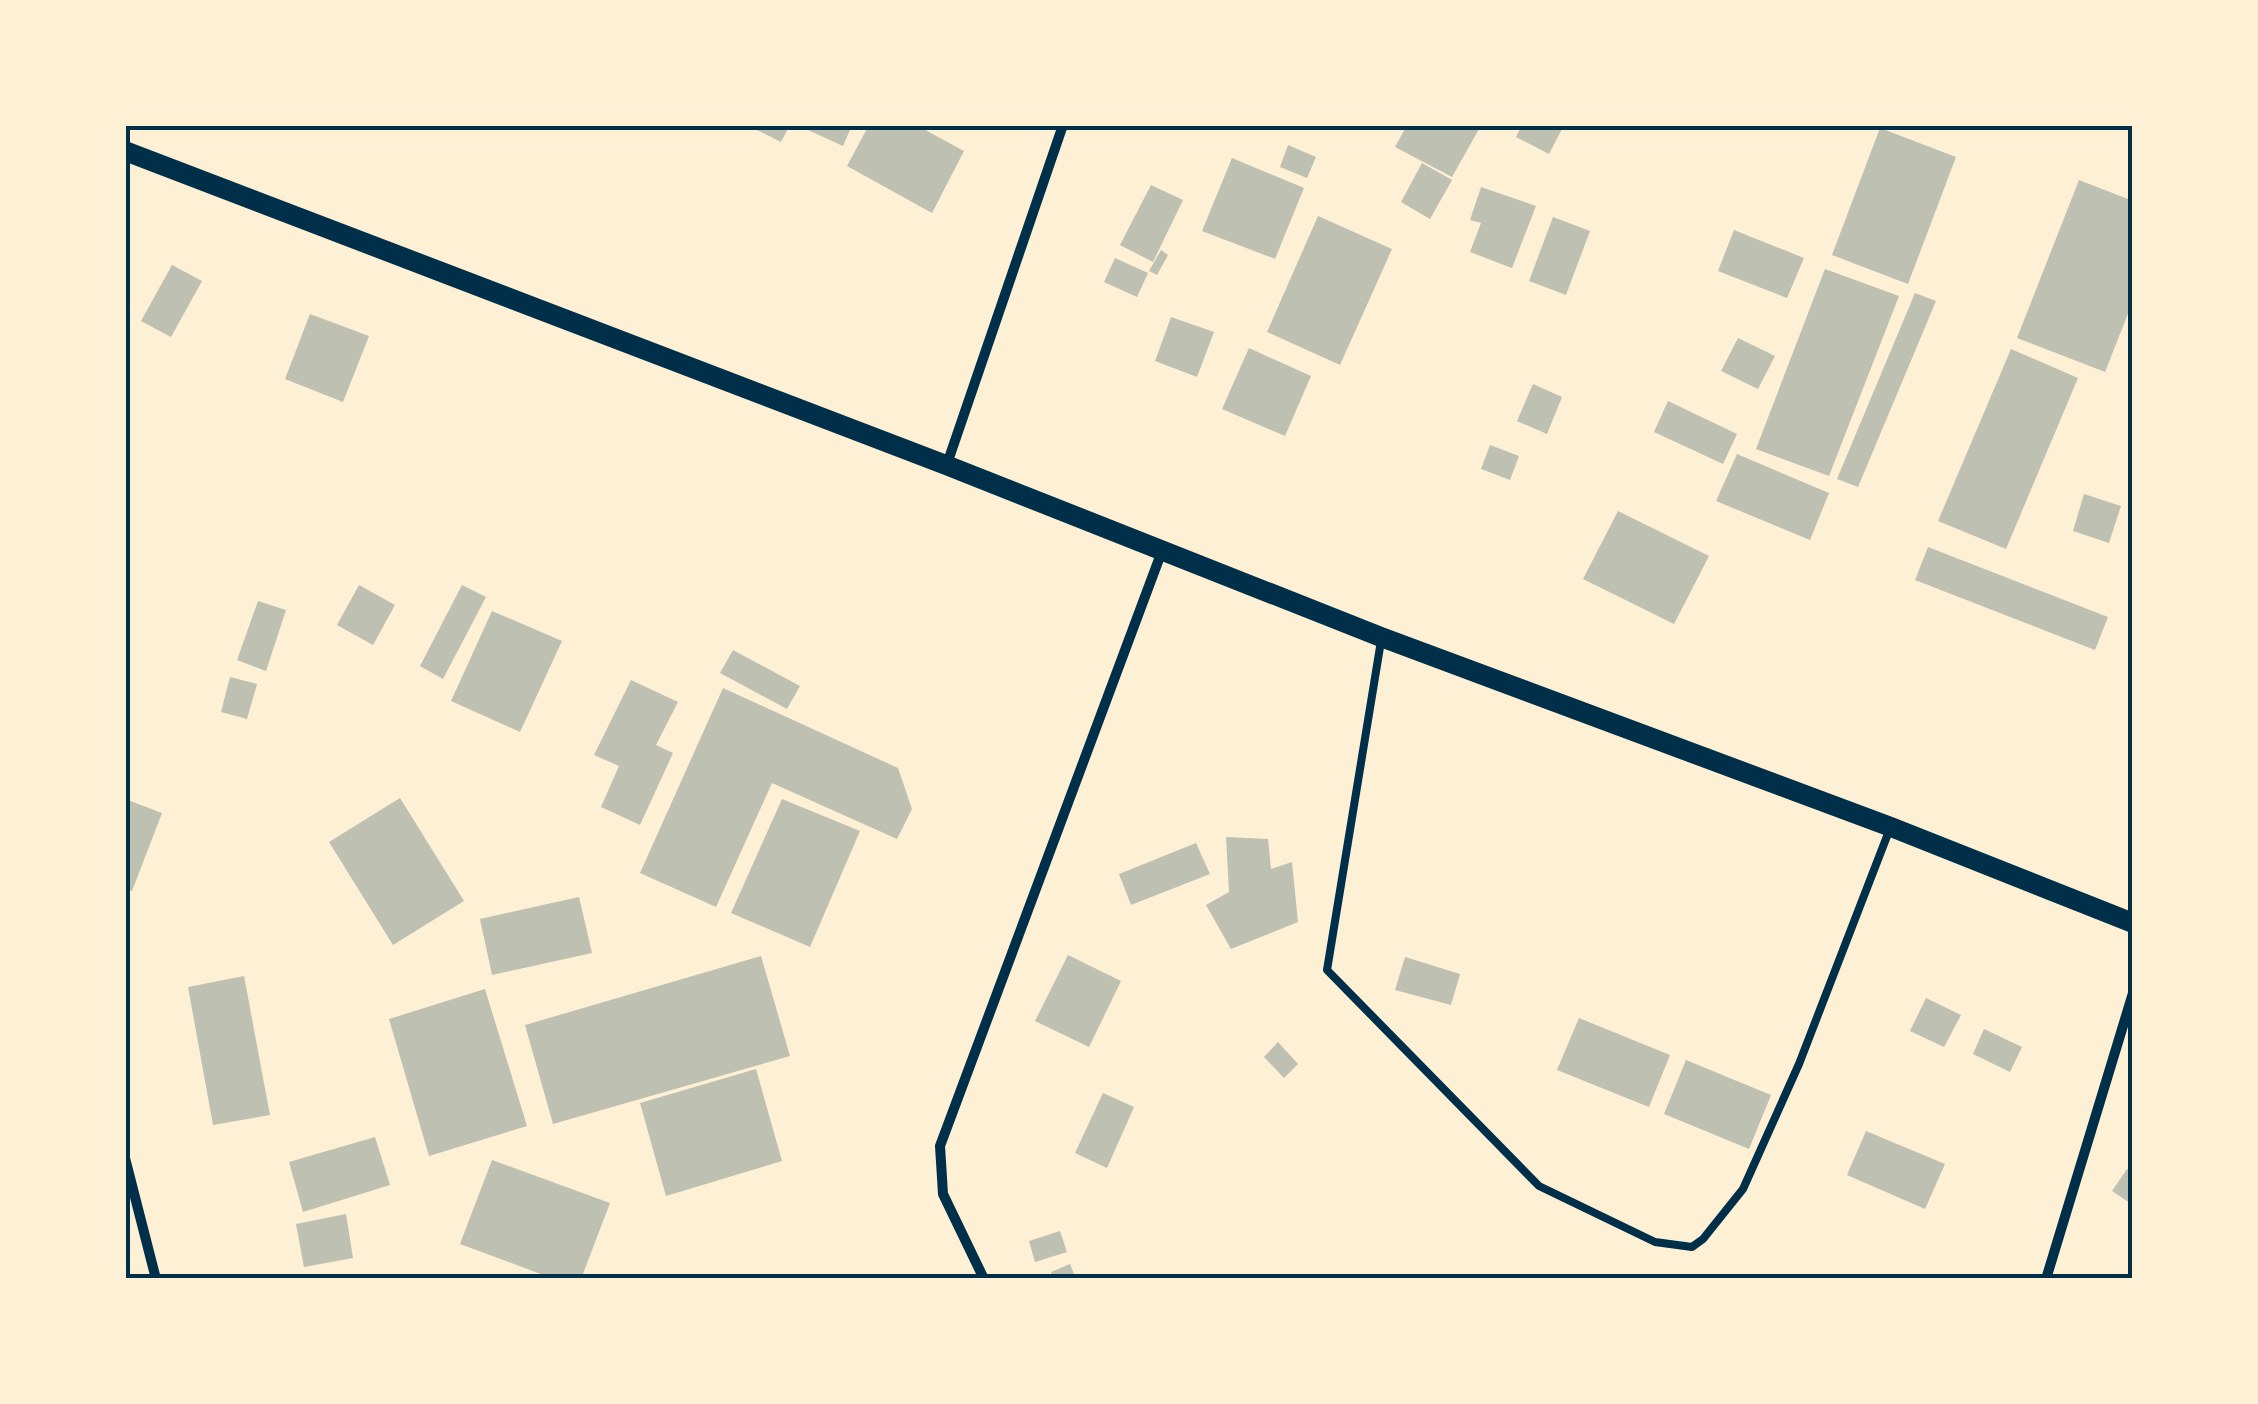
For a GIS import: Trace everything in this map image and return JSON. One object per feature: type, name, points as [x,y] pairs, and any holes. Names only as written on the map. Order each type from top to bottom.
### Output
[{"type":"main road","points":[[125,151],[946,465],[1381,637],[1890,826],[2133,923]]},
{"type":"street","points":[[946,465],[1062,125]]},
{"type":"street","points":[[984,1279],[943,1194],[940,1146],[1162,551]]},
{"type":"street","points":[[2046,1279],[2133,993]]},
{"type":"street","points":[[125,1158],[156,1279]]},
{"type":"lane","points":[[1381,637],[1327,970],[1539,1186],[1655,1242],[1692,1247],[1743,1189],[1799,1064],[1890,826]]},
{"type":"building","points":[[747,125],[790,125],[781,142]]},
{"type":"building","points":[[797,125],[852,125],[843,146]]},
{"type":"building","points":[[869,125],[916,125],[964,151],[932,213],[847,166]]},
{"type":"building","points":[[1407,125],[1471,125],[1479,129],[1452,177],[1395,147]]},
{"type":"building","points":[[1522,125],[1564,125],[1549,154],[1516,137]]},
{"type":"building","points":[[1880,128],[1956,157],[1908,284],[1832,255]]},
{"type":"building","points":[[1288,145],[1316,157],[1307,178],[1280,167]]},
{"type":"building","points":[[1232,158],[1304,188],[1275,259],[1202,231]]},
{"type":"building","points":[[1422,163],[1452,180],[1430,219],[1401,202]]},
{"type":"building","points":[[2079,180],[2133,201],[2133,301],[2105,372],[2017,338]]},
{"type":"building","points":[[1151,185],[1183,200],[1153,262],[1120,245]]},
{"type":"building","points":[[1481,187],[1536,206],[1512,268],[1470,252],[1481,223],[1470,220]]},
{"type":"building","points":[[1318,216],[1392,249],[1340,365],[1267,332]]},
{"type":"building","points":[[1553,217],[1590,231],[1566,295],[1529,281]]},
{"type":"building","points":[[1734,230],[1804,258],[1787,298],[1718,271]]},
{"type":"building","points":[[1161,250],[1168,255],[1157,275],[1149,271]]},
{"type":"building","points":[[1115,258],[1148,273],[1137,297],[1104,282]]},
{"type":"building","points":[[172,265],[202,281],[171,337],[141,321]]},
{"type":"building","points":[[1825,269],[1899,296],[1829,476],[1756,449]]},
{"type":"building","points":[[1915,293],[1936,301],[1858,487],[1837,479]]},
{"type":"building","points":[[310,314],[369,336],[343,402],[285,379]]},
{"type":"building","points":[[1171,317],[1214,332],[1197,377],[1155,361]]},
{"type":"building","points":[[1738,338],[1775,356],[1758,389],[1721,371]]},
{"type":"building","points":[[1249,348],[1311,376],[1285,436],[1222,409]]},
{"type":"building","points":[[2011,349],[2078,378],[2006,549],[1938,521]]},
{"type":"building","points":[[1533,384],[1562,397],[1547,434],[1517,421]]},
{"type":"building","points":[[1668,401],[1737,434],[1723,464],[1654,432]]},
{"type":"building","points":[[1490,445],[1519,456],[1510,480],[1481,469]]},
{"type":"building","points":[[1737,454],[1829,493],[1810,540],[1716,501]]},
{"type":"building","points":[[2084,494],[2121,506],[2109,543],[2073,531]]},
{"type":"building","points":[[1618,511],[1709,556],[1674,624],[1583,579]]},
{"type":"building","points":[[1928,547],[2108,617],[2095,650],[1915,580]]},
{"type":"building","points":[[359,585],[395,605],[373,645],[337,625]]},
{"type":"building","points":[[462,585],[486,597],[443,679],[420,666]]},
{"type":"building","points":[[258,601],[286,610],[266,671],[237,660]]},
{"type":"building","points":[[492,611],[562,641],[520,732],[451,701]]},
{"type":"building","points":[[733,650],[800,686],[787,709],[720,673]]},
{"type":"building","points":[[230,677],[257,684],[247,719],[221,712]]},
{"type":"building","points":[[631,680],[678,702],[656,745],[673,753],[640,825],[601,807],[619,766],[594,755]]},
{"type":"building","points":[[723,688],[898,768],[912,809],[897,839],[772,783],[716,907],[640,873]]},
{"type":"building","points":[[400,798],[464,901],[393,945],[329,842]]},
{"type":"building","points":[[125,799],[162,813],[132,891],[125,888]]},
{"type":"building","points":[[782,799],[860,831],[810,947],[731,913]]},
{"type":"building","points":[[1226,837],[1268,839],[1271,869],[1292,862],[1298,922],[1231,949],[1206,905],[1229,892]]},
{"type":"building","points":[[1196,843],[1210,874],[1131,905],[1119,874]]},
{"type":"building","points":[[579,897],[592,953],[492,975],[480,919]]},
{"type":"building","points":[[1068,955],[1121,981],[1089,1047],[1035,1021]]},
{"type":"building","points":[[761,956],[790,1056],[553,1124],[525,1025]]},
{"type":"building","points":[[1405,957],[1460,974],[1451,1005],[1395,990]]},
{"type":"building","points":[[244,976],[270,1115],[213,1125],[188,987]]},
{"type":"building","points":[[485,989],[527,1126],[429,1156],[389,1019]]},
{"type":"building","points":[[1926,998],[1961,1015],[1944,1047],[1910,1031]]},
{"type":"building","points":[[1579,1018],[1670,1055],[1649,1107],[1557,1070]]},
{"type":"building","points":[[1984,1029],[2022,1047],[2010,1072],[1973,1054]]},
{"type":"building","points":[[1278,1042],[1298,1064],[1284,1078],[1264,1057]]},
{"type":"building","points":[[1686,1060],[1771,1095],[1749,1149],[1664,1114]]},
{"type":"building","points":[[756,1069],[782,1161],[666,1196],[640,1103]]},
{"type":"building","points":[[1103,1093],[1134,1107],[1107,1168],[1075,1153]]},
{"type":"building","points":[[1866,1131],[1945,1164],[1925,1209],[1847,1175]]},
{"type":"building","points":[[375,1137],[390,1185],[303,1212],[289,1162]]},
{"type":"building","points":[[492,1160],[610,1203],[581,1279],[554,1279],[460,1244]]},
{"type":"building","points":[[2127,1169],[2133,1173],[2133,1205],[2112,1191]]},
{"type":"building","points":[[346,1214],[353,1258],[304,1267],[296,1224]]},
{"type":"building","points":[[1060,1231],[1067,1252],[1035,1262],[1029,1241]]},
{"type":"building","points":[[1070,1264],[1076,1279],[1053,1279],[1051,1272]]}]
